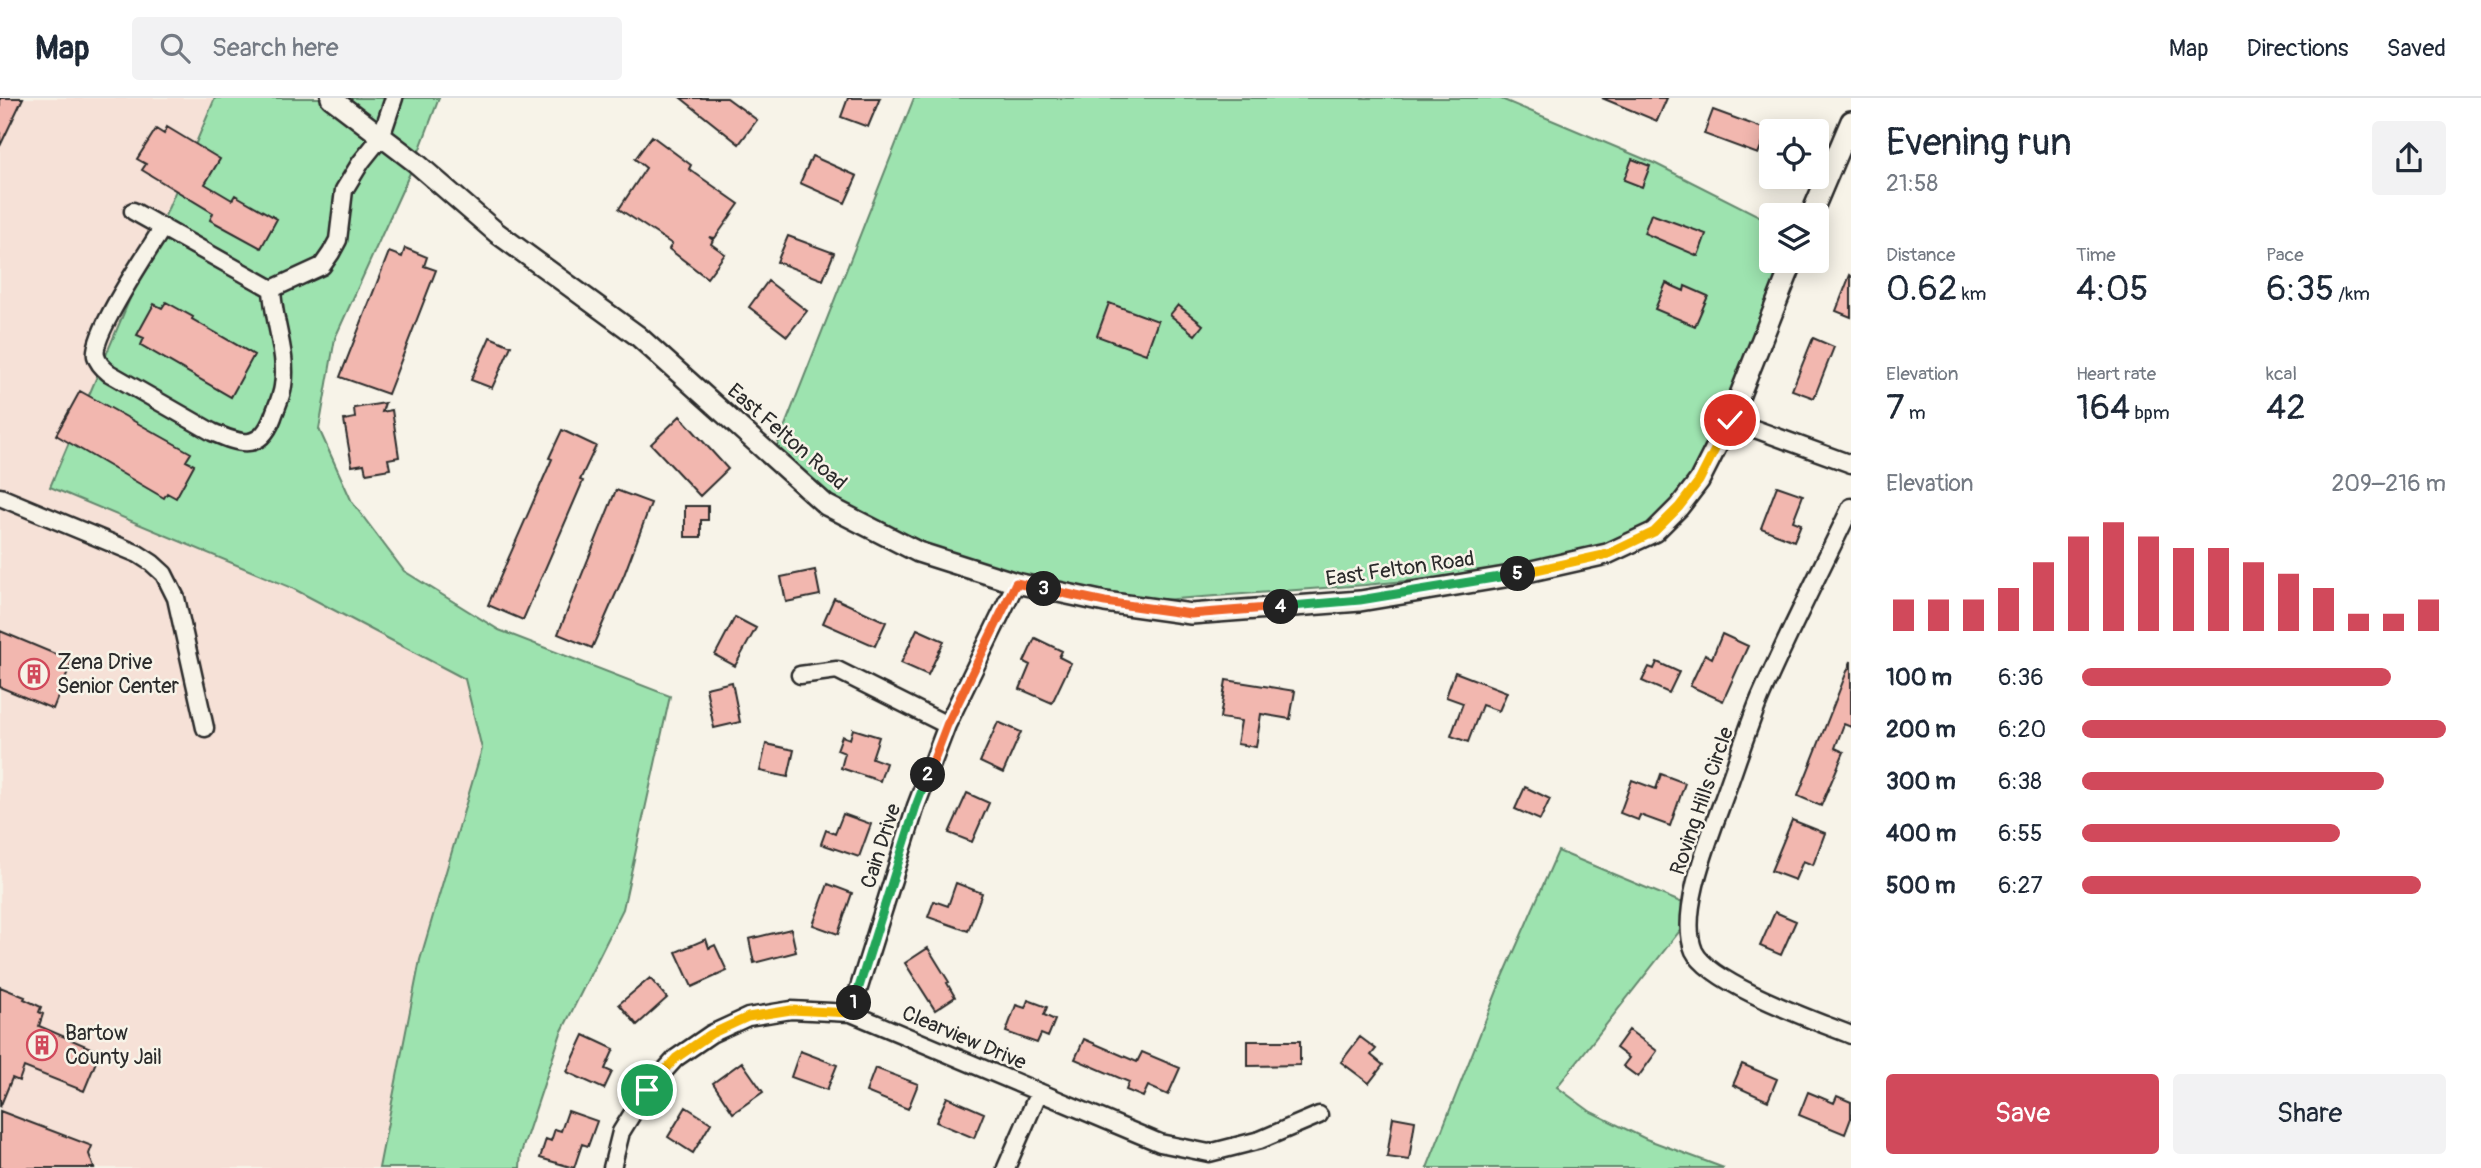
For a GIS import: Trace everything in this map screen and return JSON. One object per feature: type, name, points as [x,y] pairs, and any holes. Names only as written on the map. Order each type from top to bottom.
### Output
[{"type":"street","name":"East Felton Road","points":[[331,98],[415,162],[497,233],[638,335],[826,505],[918,552],[1016,583],[1105,602],[1191,614],[1371,599],[1505,577],[1608,554],[1654,532],[1679,507],[1699,481],[1730,420],[1788,273]]},
{"type":"street","points":[[272,289],[322,266],[338,240],[344,190],[381,137],[394,98]]},
{"type":"street","points":[[1816,203],[1851,121]]},
{"type":"street","points":[[133,211],[272,289]]},
{"type":"street","points":[[163,227],[108,319],[98,341],[96,355],[100,365],[109,373],[227,438],[253,442],[262,438],[268,430],[283,386],[282,352],[272,311],[272,289]]},
{"type":"street","points":[[1730,420],[1851,464]]},
{"type":"street","points":[[0,497],[138,554],[164,574],[176,597],[205,728]]},
{"type":"street","name":"Roving Hills Circle","points":[[1851,507],[1760,699],[1694,887],[1689,929],[1694,950],[1701,961],[1730,981],[1775,1004],[1851,1035]]},
{"type":"street","name":"Cain Drive","points":[[851,1013],[916,806],[947,725],[1016,583]]},
{"type":"street","points":[[800,675],[837,670],[947,725]]},
{"type":"street","name":"Clearview Drive","points":[[611,1168],[621,1132],[647,1090],[676,1058],[711,1034],[748,1017],[780,1012],[851,1013],[1160,1143],[1209,1153],[1260,1140],[1318,1115]]},
{"type":"street","points":[[1006,1168],[1039,1092]]},
{"type":"shaded area","points":[[0,98],[214,98],[50,487],[292,588],[465,679],[482,749],[420,960],[379,1168],[0,1168]]},
{"type":"green space","points":[[215,98],[439,98],[415,162],[335,338],[319,429],[352,502],[404,571],[499,630],[670,696],[623,909],[561,1033],[521,1153],[520,1168],[379,1168],[420,960],[482,749],[465,679],[292,588],[50,487]]},
{"type":"green space","points":[[914,98],[1499,98],[1656,164],[1759,216],[1759,273],[1788,273],[1730,420],[1667,518],[1627,545],[1546,567],[1365,585],[1135,602],[1016,583],[836,504],[773,456]]},
{"type":"green space","points":[[1558,851],[1697,909],[1557,1087],[1591,1112],[1646,1139],[1724,1168],[1427,1168],[1499,986]]},
{"type":"building","points":[[0,98],[23,98],[0,146]]},
{"type":"building","points":[[681,98],[727,98],[757,120],[739,144]]},
{"type":"building","points":[[848,98],[880,98],[868,127],[841,117]]},
{"type":"building","points":[[1602,98],[1667,98],[1657,121]]},
{"type":"building","points":[[1713,110],[1759,127],[1759,152],[1758,154],[1704,134]]},
{"type":"building","points":[[167,127],[220,159],[205,184],[232,200],[235,195],[277,219],[261,248],[210,220],[213,213],[142,170],[146,164],[137,159],[156,129],[164,134]]},
{"type":"building","points":[[652,136],[691,165],[689,169],[739,204],[715,238],[709,237],[713,240],[711,244],[725,254],[707,278],[669,249],[672,244],[619,209],[646,168],[635,159]]},
{"type":"building","points":[[812,156],[857,176],[845,203],[800,183]]},
{"type":"building","points":[[1632,159],[1650,166],[1642,187],[1624,180]]},
{"type":"building","points":[[1651,214],[1706,234],[1698,256],[1644,233]]},
{"type":"building","points":[[788,236],[834,253],[823,280],[777,262]]},
{"type":"building","points":[[405,248],[427,257],[424,266],[436,270],[388,394],[340,377],[389,252],[402,257]]},
{"type":"building","points":[[1851,276],[1851,317],[1836,311]]},
{"type":"building","points":[[768,281],[807,311],[787,336],[749,307]]},
{"type":"building","points":[[1666,283],[1684,291],[1685,286],[1708,296],[1695,326],[1655,309]]},
{"type":"building","points":[[166,302],[254,355],[231,397],[141,345],[144,338],[137,335],[154,304],[162,308]]},
{"type":"building","points":[[1109,303],[1158,321],[1146,354],[1097,336]]},
{"type":"building","points":[[1178,305],[1203,325],[1195,335],[1170,315]]},
{"type":"building","points":[[490,337],[511,346],[492,388],[471,380]]},
{"type":"building","points":[[1813,338],[1834,347],[1814,398],[1792,390]]},
{"type":"building","points":[[80,391],[191,453],[186,461],[194,465],[176,498],[167,493],[164,498],[56,435]]},
{"type":"building","points":[[385,403],[382,412],[392,410],[399,457],[388,459],[390,469],[366,473],[364,464],[352,466],[344,420],[355,418],[354,408]]},
{"type":"building","points":[[680,416],[728,469],[700,496],[651,444]]},
{"type":"building","points":[[562,430],[596,446],[523,620],[488,605]]},
{"type":"building","points":[[1777,486],[1803,495],[1793,521],[1801,524],[1794,541],[1761,528]]},
{"type":"building","points":[[616,490],[651,503],[624,575],[592,648],[558,634]]},
{"type":"building","points":[[685,506],[708,506],[708,520],[701,520],[701,537],[685,537]]},
{"type":"building","points":[[815,570],[820,595],[786,602],[781,577]]},
{"type":"building","points":[[834,598],[886,622],[875,646],[823,623]]},
{"type":"building","points":[[735,617],[756,628],[735,666],[715,655]]},
{"type":"building","points":[[917,629],[944,641],[928,675],[901,663]]},
{"type":"building","name":"Zena Drive Senior Center","points":[[0,631],[72,661],[53,709],[0,687]]},
{"type":"building","points":[[1722,634],[1748,646],[1723,701],[1690,686],[1705,654],[1712,658]]},
{"type":"building","points":[[1035,638],[1062,651],[1059,657],[1071,663],[1052,703],[1020,689],[1030,665],[1024,662]]},
{"type":"building","points":[[1851,661],[1851,727],[1844,724],[1835,748],[1844,752],[1821,806],[1798,796]]},
{"type":"building","points":[[1657,662],[1679,672],[1669,693],[1642,681],[1649,667],[1654,669]]},
{"type":"building","points":[[1455,672],[1507,692],[1499,711],[1482,705],[1468,742],[1451,736],[1463,703],[1446,697]]},
{"type":"building","points":[[1226,680],[1295,691],[1290,719],[1261,714],[1256,747],[1237,744],[1241,721],[1220,718]]},
{"type":"building","points":[[732,682],[740,722],[714,728],[706,688]]},
{"type":"building","points":[[998,722],[1021,732],[1003,773],[980,762]]},
{"type":"building","points":[[853,729],[879,737],[872,758],[886,763],[880,781],[841,768],[845,753],[837,750],[842,736],[850,739]]},
{"type":"building","points":[[766,744],[794,750],[788,777],[760,771]]},
{"type":"building","points":[[1661,774],[1685,783],[1670,826],[1640,815],[1638,820],[1620,813],[1632,780],[1656,789]]},
{"type":"building","points":[[1525,787],[1550,799],[1540,820],[1515,809]]},
{"type":"building","points":[[967,793],[989,803],[972,842],[949,833]]},
{"type":"building","points":[[843,814],[871,824],[859,857],[821,844],[826,830],[835,834]]},
{"type":"building","points":[[1792,820],[1825,833],[1813,865],[1803,861],[1795,880],[1771,871]]},
{"type":"building","points":[[956,883],[982,893],[968,931],[928,917],[934,901],[948,906]]},
{"type":"building","points":[[828,884],[852,893],[838,934],[813,925]]},
{"type":"building","points":[[1775,912],[1796,921],[1781,955],[1760,946]]},
{"type":"building","points":[[791,929],[796,952],[754,963],[749,939]]},
{"type":"building","points":[[706,939],[709,948],[715,945],[727,971],[692,987],[676,952]]},
{"type":"building","points":[[928,948],[955,997],[935,1010],[905,963]]},
{"type":"building","points":[[650,978],[667,998],[637,1025],[619,1004]]},
{"type":"building","name":"Bartow County Jail","points":[[0,987],[41,1007],[39,1012],[43,1014],[39,1026],[100,1052],[84,1091],[24,1067],[19,1081],[12,1078],[0,1107]]},
{"type":"building","points":[[1028,1000],[1047,1007],[1044,1015],[1055,1020],[1048,1037],[1041,1034],[1037,1043],[1006,1032],[1016,1005],[1025,1008]]},
{"type":"building","points":[[1629,1030],[1657,1051],[1638,1077],[1623,1066],[1629,1058],[1616,1048]]},
{"type":"building","points":[[584,1035],[614,1049],[605,1069],[612,1072],[604,1089],[567,1072]]},
{"type":"building","points":[[1360,1037],[1376,1049],[1371,1055],[1383,1065],[1369,1083],[1341,1062]]},
{"type":"building","points":[[1084,1039],[1137,1062],[1142,1052],[1180,1068],[1168,1095],[1148,1086],[1143,1097],[1126,1090],[1129,1082],[1075,1059]]},
{"type":"building","points":[[1248,1041],[1300,1041],[1300,1065],[1248,1066]]},
{"type":"building","points":[[800,1051],[837,1065],[827,1090],[791,1077]]},
{"type":"building","points":[[742,1062],[763,1092],[733,1113],[713,1083]]},
{"type":"building","points":[[1742,1064],[1777,1079],[1768,1101],[1733,1085]]},
{"type":"building","points":[[875,1068],[918,1084],[908,1109],[866,1092]]},
{"type":"building","points":[[1808,1092],[1834,1103],[1837,1096],[1851,1102],[1851,1118],[1845,1134],[1799,1115]]},
{"type":"building","points":[[947,1097],[984,1113],[974,1138],[936,1122]]},
{"type":"building","points":[[686,1107],[711,1123],[693,1153],[668,1137]]},
{"type":"building","name":"Bartow County Jail","points":[[0,1111],[92,1146],[89,1154],[94,1168],[0,1168]]},
{"type":"building","points":[[568,1111],[597,1121],[588,1146],[582,1144],[574,1168],[540,1158],[546,1139],[551,1141],[555,1129],[561,1131]]},
{"type":"building","points":[[1393,1117],[1415,1121],[1409,1160],[1387,1157]]},
{"type":"place","name":"Zena Drive Senior Center","points":[[34,674]]},
{"type":"place","name":"Bartow County Jail","points":[[42,1045]]},
{"type":"route","points":[[647,1090],[676,1058],[711,1034],[748,1017],[791,1010],[851,1013],[916,806],[947,725],[1016,583],[1105,602],[1191,614],[1360,600],[1505,577],[1608,554],[1654,532],[1679,507],[1699,481],[1730,420]]}]
